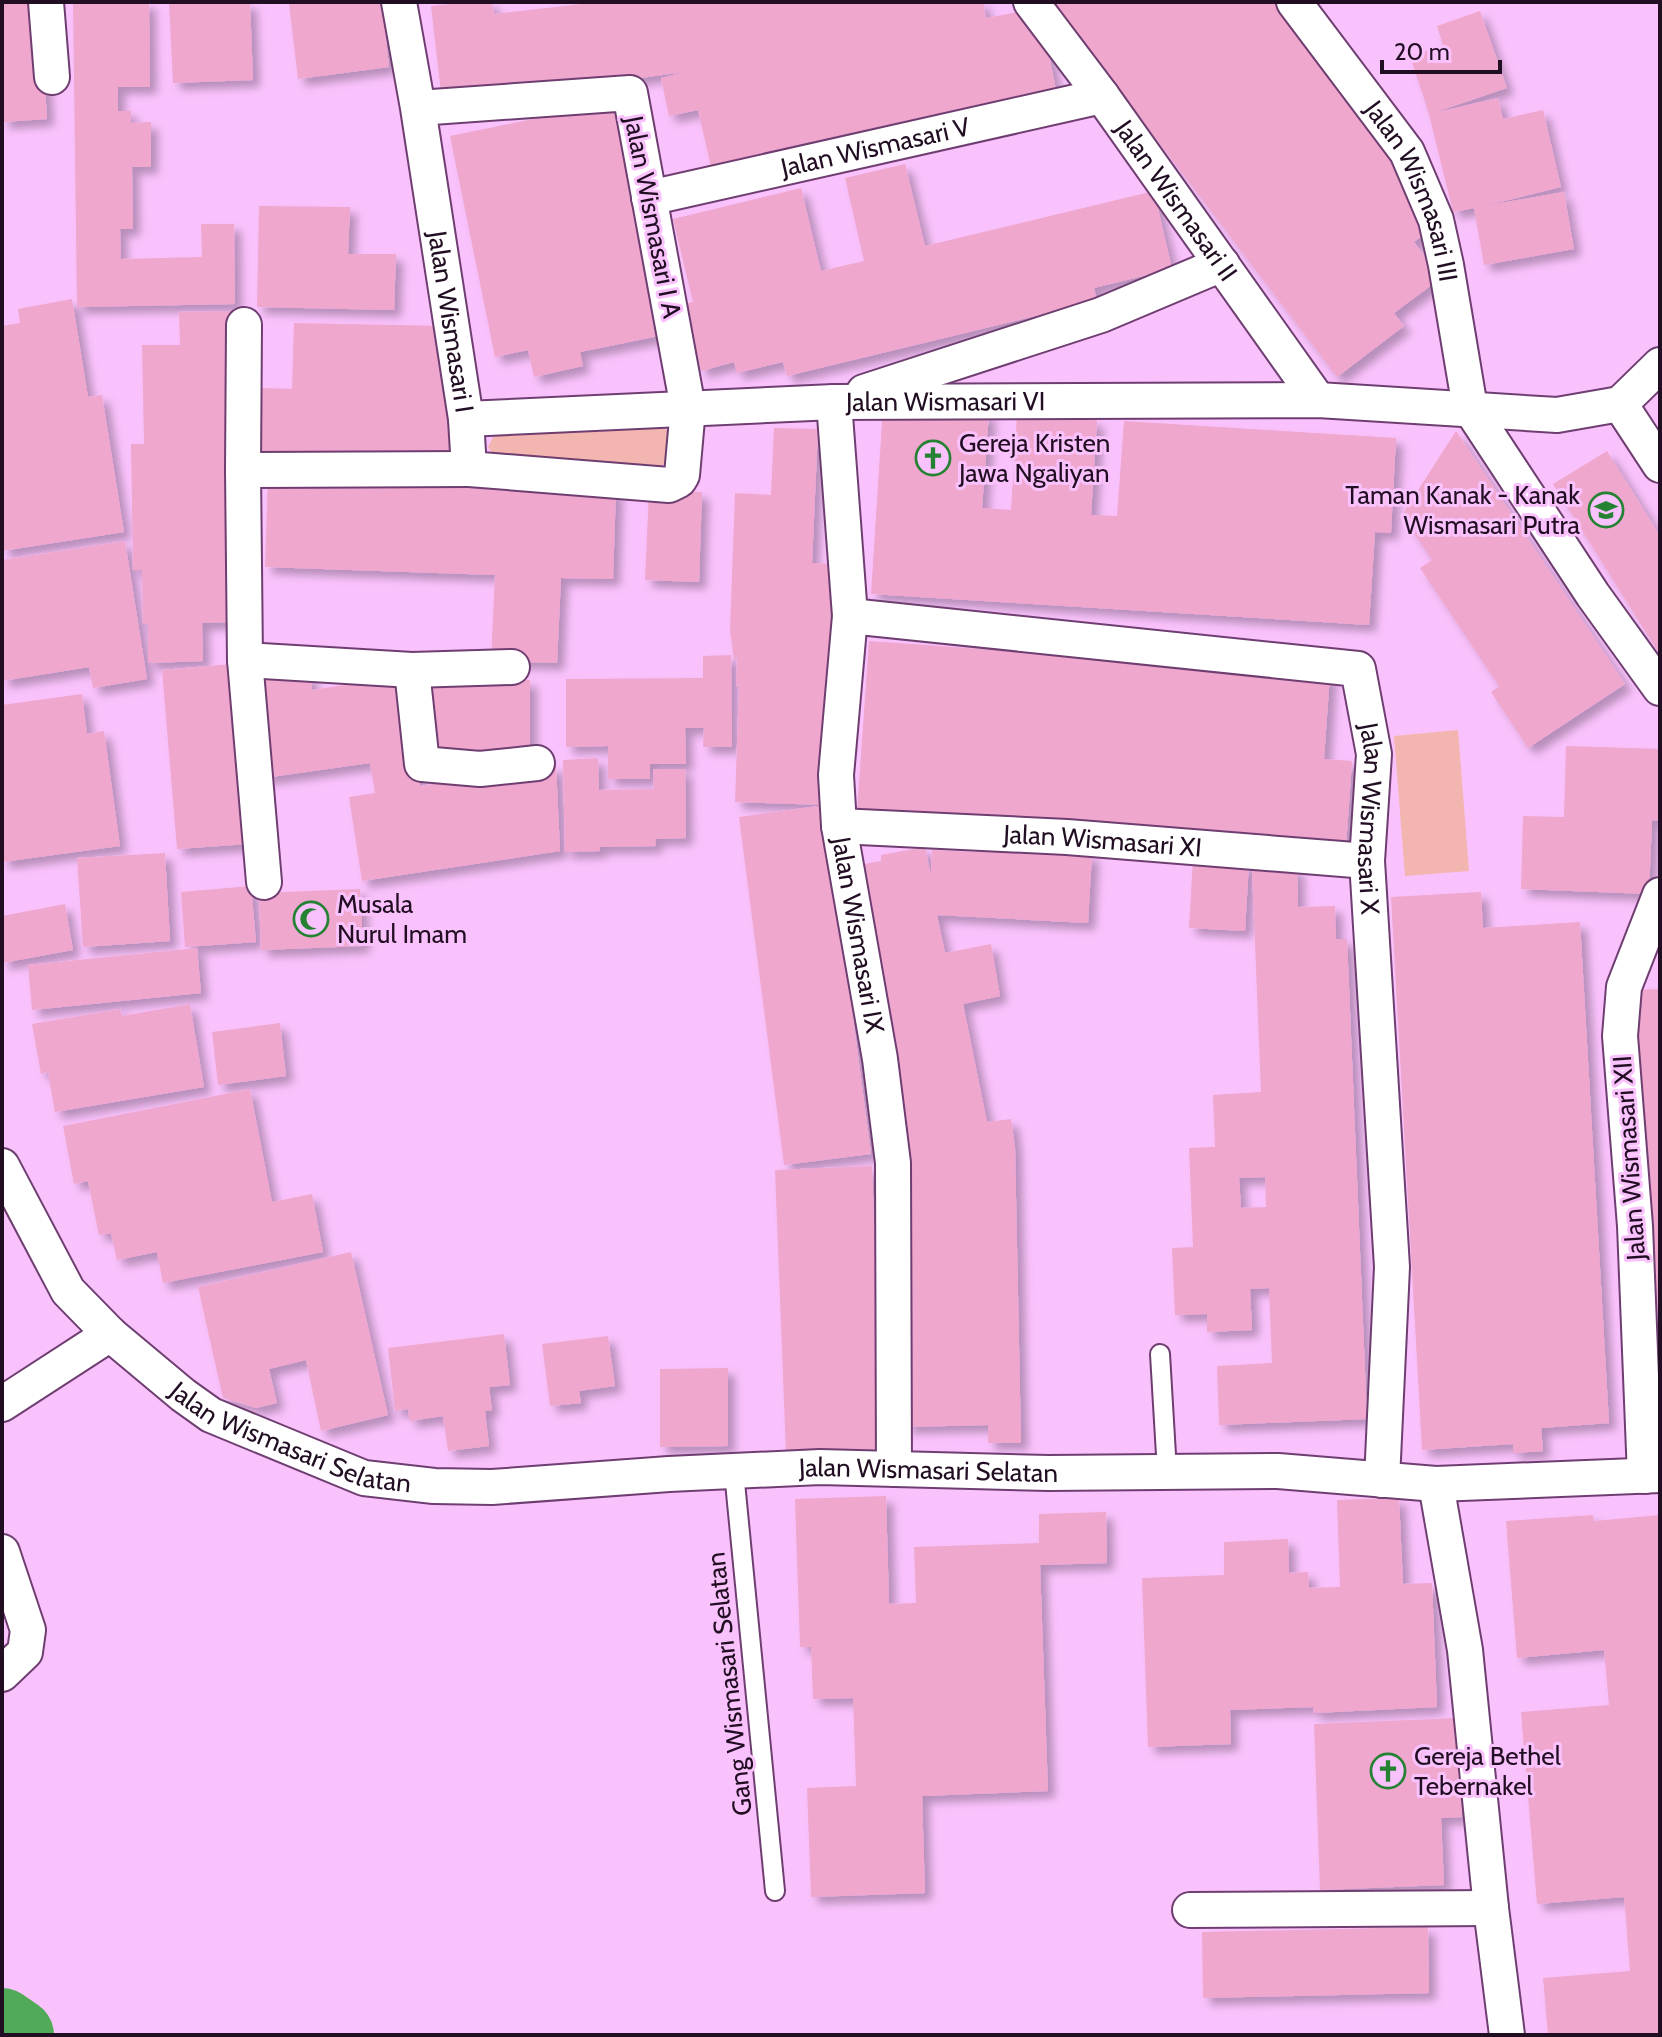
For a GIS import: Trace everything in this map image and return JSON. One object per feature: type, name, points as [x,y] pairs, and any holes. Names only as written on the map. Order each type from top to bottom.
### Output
[{"type":"street","points":[[46,2],[52,77]]},
{"type":"street","name":"Jalan Wismasari I","points":[[399,2],[466,419],[834,402]]},
{"type":"street","name":"Jalan Wismasari II","points":[[1031,2],[1102,96],[1318,400]]},
{"type":"street","name":"Jalan Wismasari III","points":[[1294,2],[1407,152],[1436,220],[1470,408]]},
{"type":"street","name":"Jalan Wismasari I A","points":[[243,470],[469,469],[669,485],[682,475],[688,408],[630,93],[418,108]]},
{"type":"street","name":"Jalan Wismasari V","points":[[649,198],[1102,96]]},
{"type":"street","name":"Jalan Wismasari VI","points":[[834,402],[1101,315],[1222,264]]},
{"type":"street","points":[[244,325],[245,660],[264,882]]},
{"type":"street","points":[[1660,365],[1620,404],[1660,465]]},
{"type":"street","name":"Jalan Wismasari VI","points":[[834,402],[1318,400],[1557,415],[1620,404]]},
{"type":"street","name":"Jalan Wismasari IX","points":[[834,402],[850,616],[836,775],[839,826],[880,1059],[893,1163],[894,1469]]},
{"type":"street","points":[[1470,408],[1593,595],[1660,688]]},
{"type":"street","points":[[466,419],[469,469]]},
{"type":"street","name":"Jalan Wismasari X","points":[[850,616],[1358,669],[1374,754],[1367,861],[1392,1267],[1382,1480]]},
{"type":"street","points":[[245,660],[412,670],[512,667]]},
{"type":"street","points":[[412,670],[422,764],[480,769],[537,763]]},
{"type":"street","name":"Jalan Wismasari XI","points":[[839,826],[1067,837],[1367,861]]},
{"type":"street","name":"Jalan Wismasari XII","points":[[1653,1476],[1620,1036],[1624,987],[1660,895]]},
{"type":"street","name":"Jalan Wismasari Selatan","points":[[2,1166],[68,1291],[110,1334],[211,1415],[364,1478],[434,1486],[492,1487],[820,1467],[1049,1473],[1278,1471],[1436,1484],[1653,1476]]},
{"type":"street","points":[[2,1404],[110,1334]]},
{"type":"street","points":[[1436,1484],[1465,1650],[1507,2035]]},
{"type":"street","points":[[2,1552],[28,1630],[25,1652],[2,1674]]},
{"type":"street","points":[[1190,1910],[1491,1908]]},
{"type":"lane","points":[[1160,1354],[1166,1455],[1164,1472]]},
{"type":"lane","name":"Gang Wismasari Selatan","points":[[734,1472],[775,1891]]},
{"type":"shaded area","points":[[661,422],[677,446],[657,472],[502,466],[488,447],[499,426]]},
{"type":"shaded area","points":[[1458,730],[1469,871],[1405,876],[1394,736]]},
{"type":"building","points":[[2,2],[40,2],[47,119],[2,122]]},
{"type":"building","points":[[73,2],[149,2],[150,87],[118,87],[118,111],[131,111],[131,123],[151,122],[151,167],[132,167],[133,229],[120,229],[121,259],[202,257],[201,224],[234,224],[235,304],[77,307]]},
{"type":"building","points":[[169,2],[250,2],[253,80],[173,83]]},
{"type":"building","points":[[382,2],[389,67],[298,79],[289,4]]},
{"type":"building","points":[[492,2],[494,14],[599,2],[983,2],[986,18],[1018,12],[1049,55],[1057,95],[712,171],[698,110],[669,116],[661,78],[685,72],[625,80],[441,93],[431,6]]},
{"type":"building","points":[[1052,2],[1279,2],[1407,171],[1399,177],[1421,206],[1412,212],[1427,232],[1414,242],[1441,278],[1394,313],[1404,326],[1337,377]]},
{"type":"building","points":[[1480,11],[1507,88],[1433,113],[1498,98],[1503,119],[1543,110],[1561,187],[1484,206],[1564,192],[1574,249],[1484,265],[1474,208],[1453,212],[1429,114],[1410,56],[1443,45],[1437,26]]},
{"type":"building","points":[[616,102],[664,335],[580,352],[583,366],[534,377],[528,350],[495,357],[450,136]]},
{"type":"building","points":[[905,164],[925,246],[1154,191],[1172,269],[1094,288],[1097,301],[787,376],[783,362],[737,373],[734,362],[701,371],[684,304],[693,302],[673,219],[801,188],[821,271],[864,261],[845,178]]},
{"type":"building","points":[[259,206],[350,207],[348,254],[396,254],[394,310],[257,307]]},
{"type":"building","points":[[72,299],[88,397],[102,395],[124,532],[2,551],[2,326],[20,323],[18,309]]},
{"type":"building","points":[[230,311],[235,622],[202,623],[203,661],[148,663],[148,624],[143,624],[142,570],[133,570],[131,444],[144,444],[142,345],[180,345],[179,312]]},
{"type":"building","points":[[294,323],[444,326],[442,392],[458,392],[456,456],[258,452],[260,388],[292,389]]},
{"type":"building","points":[[883,407],[989,413],[982,508],[1011,510],[1017,415],[1097,420],[1091,515],[1117,516],[1124,421],[1396,438],[1391,533],[1375,532],[1369,625],[871,594]]},
{"type":"building","points":[[774,428],[818,429],[812,563],[837,564],[825,805],[735,802],[739,687],[736,687],[737,659],[734,659],[730,631],[735,493],[771,495]]},
{"type":"building","points":[[1456,431],[1625,684],[1528,748],[1491,692],[1499,686],[1420,568],[1432,560],[1402,515]]},
{"type":"building","name":"Taman Kanak - Kanak Wismasari Putra","points":[[1607,451],[1660,536],[1660,655],[1553,484]]},
{"type":"building","points":[[268,476],[616,489],[613,579],[561,578],[557,663],[491,661],[495,575],[265,567]]},
{"type":"building","points":[[649,490],[702,492],[699,582],[645,580]]},
{"type":"building","points":[[125,541],[147,679],[93,688],[89,667],[2,681],[2,560]]},
{"type":"building","points":[[869,641],[1330,674],[1324,759],[1352,761],[1346,846],[857,811]]},
{"type":"building","points":[[731,655],[732,747],[703,747],[704,728],[685,728],[686,764],[650,764],[650,779],[608,779],[608,746],[566,747],[566,679],[703,678],[703,656]]},
{"type":"building","points":[[232,664],[248,844],[177,849],[162,670]]},
{"type":"building","points":[[311,674],[312,690],[404,676],[420,786],[556,765],[560,851],[362,881],[349,797],[375,793],[370,763],[264,778],[252,682]]},
{"type":"building","points":[[433,680],[530,680],[530,760],[434,760]]},
{"type":"building","points":[[82,694],[87,734],[104,731],[120,846],[2,862],[2,705]]},
{"type":"building","points":[[1566,746],[1660,749],[1660,821],[1652,820],[1649,894],[1521,889],[1523,816],[1564,817]]},
{"type":"building","points":[[598,758],[599,790],[654,789],[653,769],[685,769],[686,838],[655,839],[656,846],[600,847],[600,851],[565,852],[563,760]]},
{"type":"building","points":[[825,805],[871,1154],[784,1165],[739,817]]},
{"type":"building","points":[[925,847],[931,876],[932,850],[976,852],[976,848],[1092,854],[1088,923],[937,915],[945,953],[991,944],[1000,996],[963,1004],[987,1122],[1011,1119],[1015,1147],[1021,1443],[988,1443],[988,1425],[905,1427],[904,1136],[908,1136],[853,866],[881,861],[881,855]]},
{"type":"building","points":[[165,853],[170,941],[83,947],[77,858]]},
{"type":"building","points":[[1193,859],[1249,862],[1245,931],[1189,928]]},
{"type":"building","points":[[1297,867],[1298,907],[1335,906],[1336,939],[1347,939],[1367,1419],[1219,1425],[1217,1366],[1272,1363],[1269,1288],[1250,1289],[1252,1330],[1207,1332],[1207,1314],[1175,1315],[1172,1248],[1193,1247],[1189,1148],[1215,1147],[1213,1095],[1261,1092],[1252,870]],"holes":[[[1265,1177],[1266,1207],[1241,1208],[1239,1178]]]},
{"type":"building","points":[[251,886],[256,942],[185,947],[181,892]]},
{"type":"building","name":"Musala Nurul Imam","points":[[360,889],[363,946],[261,950],[259,893]]},
{"type":"building","points":[[1481,892],[1483,928],[1580,922],[1609,1423],[1541,1428],[1543,1451],[1513,1453],[1513,1444],[1422,1450],[1391,897]]},
{"type":"building","points":[[65,904],[73,950],[2,963],[2,916]]},
{"type":"building","points":[[197,948],[201,993],[32,1010],[28,965]]},
{"type":"building","points":[[1660,989],[1660,1419],[1654,1419],[1634,990]]},
{"type":"building","points":[[190,1004],[204,1087],[55,1112],[48,1072],[41,1074],[32,1024],[120,1009],[122,1016]]},
{"type":"building","points":[[280,1023],[286,1076],[218,1085],[212,1032]]},
{"type":"building","points":[[250,1089],[272,1202],[312,1194],[323,1252],[163,1283],[157,1252],[117,1260],[111,1233],[99,1235],[88,1181],[74,1184],[63,1126]]},
{"type":"building","points":[[872,1166],[882,1450],[786,1454],[775,1170]]},
{"type":"building","points":[[351,1252],[388,1415],[321,1431],[306,1360],[269,1369],[277,1403],[256,1408],[223,1398],[198,1287]]},
{"type":"building","points":[[504,1334],[510,1385],[489,1387],[492,1410],[485,1411],[489,1446],[448,1451],[443,1416],[410,1421],[408,1409],[395,1411],[388,1348]]},
{"type":"building","points":[[608,1336],[615,1386],[579,1391],[581,1403],[550,1406],[542,1344]]},
{"type":"building","points":[[728,1368],[728,1446],[660,1447],[660,1369]]},
{"type":"building","points":[[886,1496],[889,1604],[916,1603],[914,1547],[1039,1543],[1039,1514],[1106,1512],[1107,1563],[1040,1565],[1048,1791],[922,1796],[925,1893],[811,1897],[807,1788],[856,1786],[853,1698],[813,1699],[811,1647],[800,1647],[795,1499]]},
{"type":"building","points":[[1399,1498],[1403,1584],[1432,1583],[1437,1707],[1314,1713],[1313,1707],[1230,1710],[1231,1744],[1148,1747],[1142,1578],[1224,1575],[1224,1542],[1288,1539],[1289,1573],[1308,1572],[1309,1588],[1340,1587],[1337,1500]]},
{"type":"building","points":[[1593,1515],[1594,1521],[1660,1515],[1660,2035],[1548,2035],[1543,1978],[1630,1971],[1625,1908],[1624,1897],[1537,1904],[1521,1712],[1609,1705],[1604,1650],[1517,1658],[1506,1521]]},
{"type":"building","name":"Gereja Bethel Tebernakel","points":[[1457,1718],[1462,1817],[1441,1818],[1444,1885],[1320,1890],[1314,1724]]},
{"type":"building","points":[[1428,1927],[1429,1993],[1203,1998],[1202,1932]]},
{"type":"waterway","points":[[2,2024],[18,2035]]},
{"type":"place","name":"Gereja Kristen Jawa Ngaliyan","points":[[933,458]]},
{"type":"place","name":"Taman Kanak - Kanak Wismasari Putra","points":[[1606,510]]},
{"type":"place","name":"Musala Nurul Imam","points":[[311,919]]},
{"type":"place","name":"Gereja Bethel Tebernakel","points":[[1388,1771]]}]
